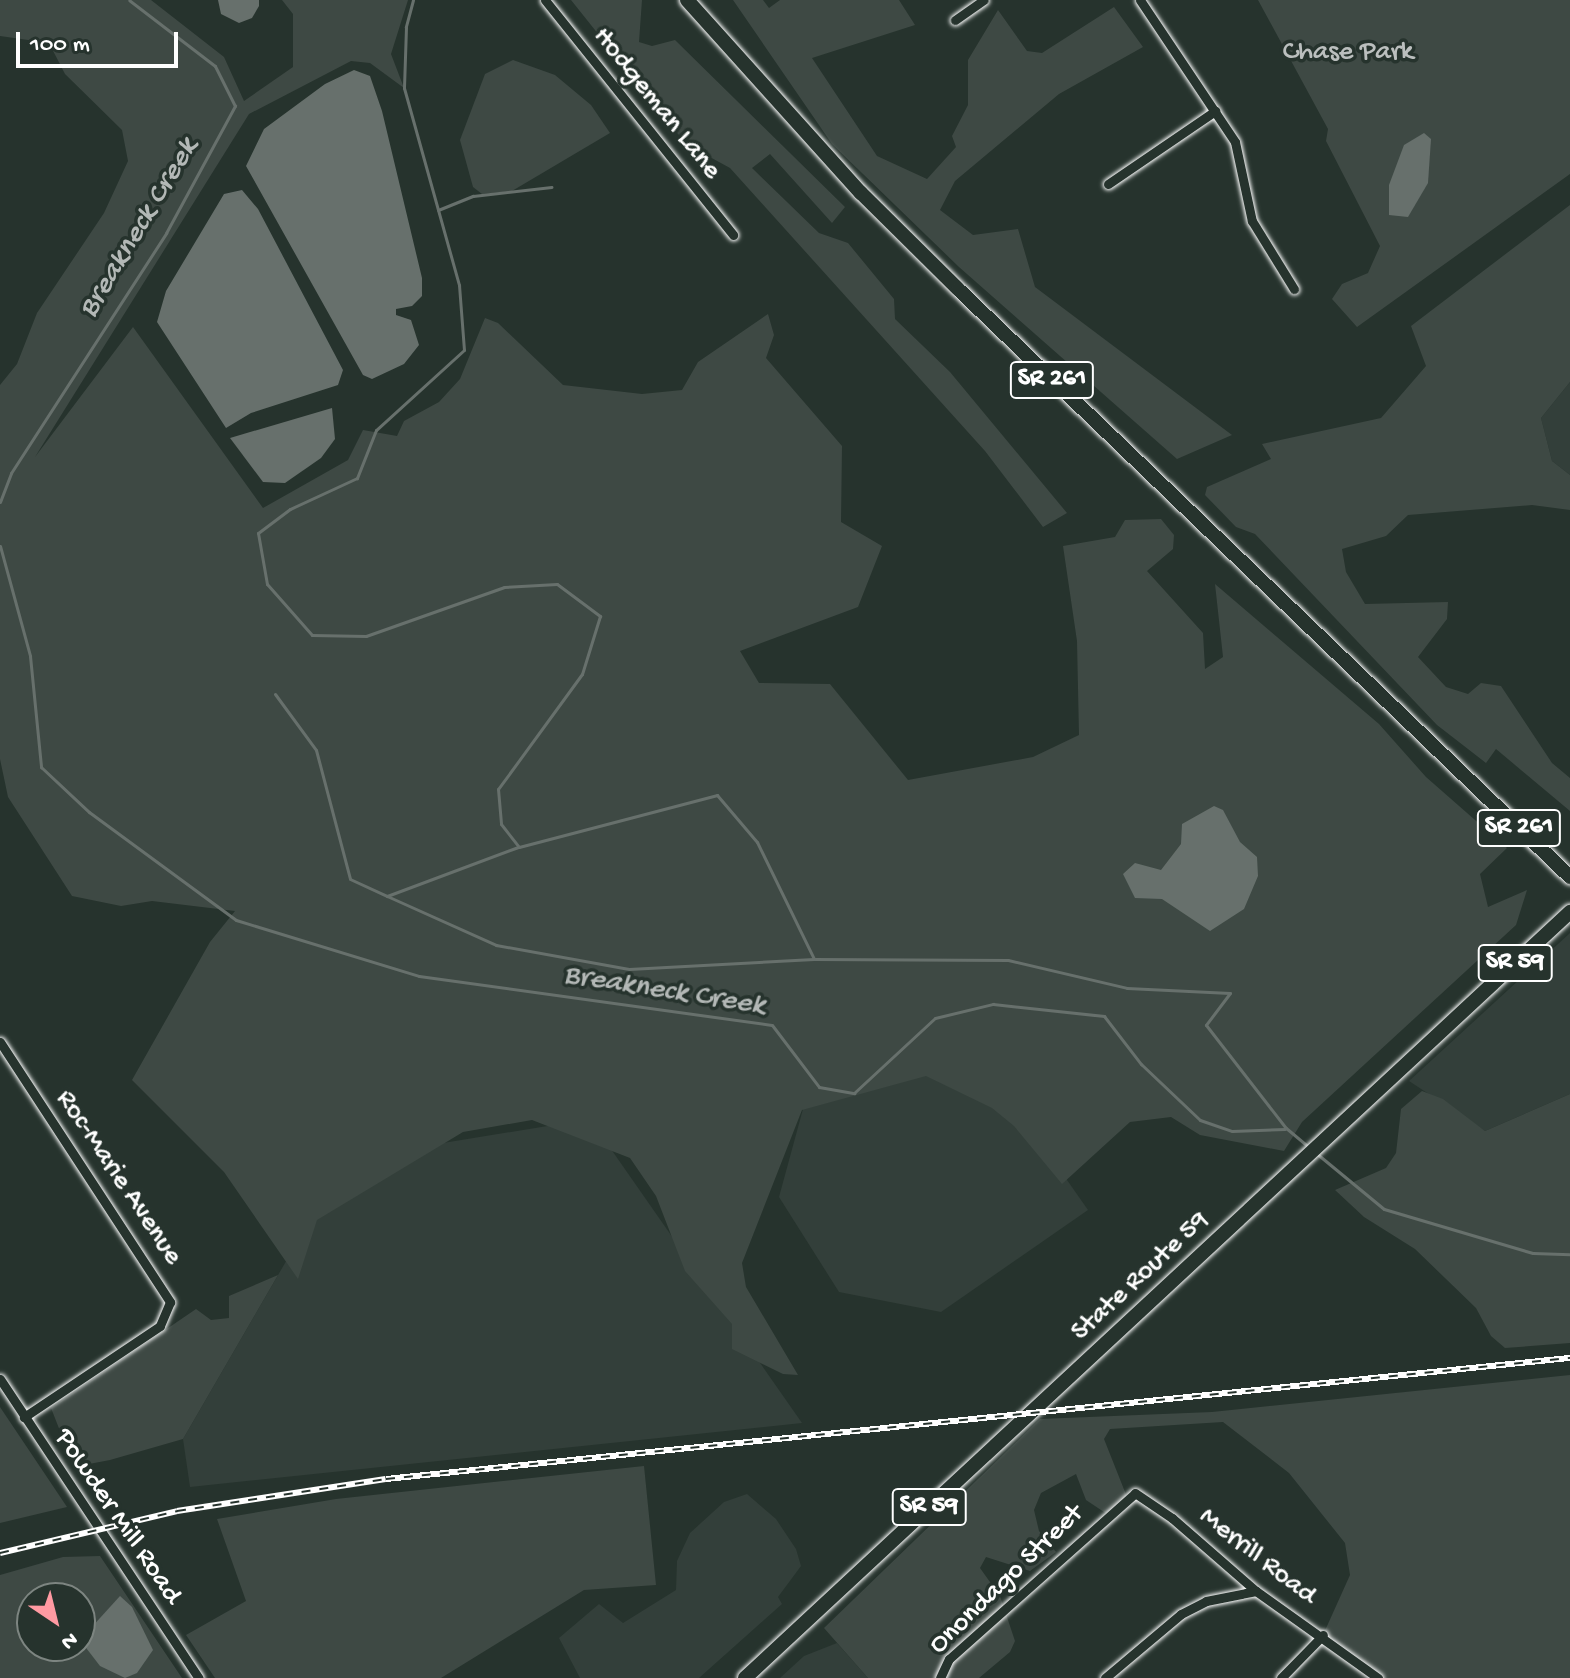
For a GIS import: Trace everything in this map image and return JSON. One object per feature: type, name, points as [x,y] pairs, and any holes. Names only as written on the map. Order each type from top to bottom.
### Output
[{"type":"main road","name":"SR 261","points":[[687,0],[818,146],[958,289],[1570,877]]},
{"type":"main road","name":"State Route 59","points":[[745,1678],[1570,912]]},
{"type":"street","name":"Hodgeman Lane","points":[[545,0],[733,235]]},
{"type":"street","points":[[955,20],[984,0]]},
{"type":"street","points":[[1140,0],[1239,152],[1252,221],[1294,289]]},
{"type":"street","points":[[1108,184],[1215,111]]},
{"type":"street","name":"Roc-Marie Avenue","points":[[0,1042],[170,1302],[160,1326],[24,1417]]},
{"type":"street","name":"Powder Mill Road","points":[[0,1379],[199,1678]]},
{"type":"street","name":"Merrill Road","points":[[1107,1514],[1135,1493],[1147,1498],[1256,1591],[1323,1635],[1378,1678]]},
{"type":"street","name":"Onondago Street","points":[[940,1678],[949,1659],[1107,1514]]},
{"type":"street","points":[[1105,1678],[1181,1614],[1206,1601],[1256,1591]]},
{"type":"street","points":[[1281,1678],[1323,1635]]},
{"type":"shaded area","points":[[218,0],[259,0],[259,6],[252,18],[239,23],[221,14]]},
{"type":"shaded area","points":[[354,70],[370,76],[382,111],[422,278],[422,296],[412,306],[396,309],[396,315],[411,320],[419,345],[404,364],[372,379],[363,375],[246,166],[264,129],[325,84]]},
{"type":"shaded area","points":[[1424,133],[1431,139],[1428,183],[1408,217],[1389,215],[1389,185],[1404,145]]},
{"type":"shaded area","points":[[242,190],[258,209],[343,370],[338,385],[251,413],[226,428],[157,322],[166,291],[224,194]]},
{"type":"shaded area","points":[[1570,382],[1570,475],[1552,461],[1541,418]]},
{"type":"shaded area","points":[[332,408],[335,439],[321,458],[285,483],[263,482],[230,438]]},
{"type":"shaded area","points":[[1214,806],[1223,810],[1240,842],[1257,857],[1258,876],[1244,909],[1210,931],[1162,899],[1135,898],[1123,874],[1135,863],[1161,870],[1181,844],[1182,824]]},
{"type":"shaded area","points":[[1570,933],[1570,1094],[1485,1131],[1409,1081]]},
{"type":"shaded area","points":[[923,1069],[1018,1110],[1088,1210],[941,1312],[839,1292],[779,1197],[803,1109]]},
{"type":"shaded area","points":[[590,1119],[802,1423],[190,1487],[183,1439],[314,1213],[370,1155]]},
{"type":"shaded area","points":[[747,1494],[776,1519],[796,1549],[801,1566],[778,1597],[782,1604],[699,1678],[580,1678],[559,1638],[599,1604],[623,1623],[676,1590],[677,1561],[690,1533],[724,1502]]},
{"type":"shaded area","points":[[120,1596],[132,1607],[153,1650],[137,1673],[125,1678],[100,1666],[96,1661],[96,1622]]},
{"type":"shaded area","points":[[837,1643],[868,1678],[780,1678],[804,1656]]},
{"type":"green space","points":[[0,0],[151,0],[224,57],[244,101],[293,67],[293,14],[282,0],[408,0],[391,54],[404,88],[370,63],[351,61],[249,114],[35,457],[133,327],[263,508],[348,460],[363,430],[397,436],[404,421],[439,402],[460,379],[485,318],[498,323],[563,385],[642,394],[682,390],[698,362],[768,314],[774,335],[766,358],[842,446],[841,522],[882,546],[858,607],[740,651],[759,683],[830,684],[908,780],[1033,757],[1079,735],[1077,641],[1063,546],[1115,537],[1125,520],[1161,519],[1174,535],[1173,549],[1147,571],[1203,633],[1205,669],[1223,657],[1215,584],[1379,724],[1426,777],[1507,848],[1480,874],[1488,907],[1527,890],[1516,925],[1302,1122],[1284,1151],[1200,1135],[1171,1117],[1130,1122],[1062,1184],[1014,1126],[992,1108],[926,1076],[802,1110],[742,1263],[746,1287],[798,1375],[783,1374],[732,1349],[732,1324],[685,1271],[656,1196],[630,1158],[532,1120],[463,1132],[317,1220],[298,1279],[224,1172],[132,1080],[210,942],[235,911],[152,901],[121,906],[72,896],[8,797],[0,759],[0,385],[17,364],[37,313],[104,213],[128,161],[122,130],[65,74],[49,43],[0,36]]},
{"type":"green space","points":[[571,0],[642,0],[639,42],[652,46],[675,40],[845,207],[832,223],[770,154],[752,168],[819,233],[848,243],[894,299],[895,319],[950,372],[1067,513],[1043,527],[985,451],[730,168],[686,144]]},
{"type":"green space","points":[[733,0],[763,0],[769,8],[780,0],[899,0],[915,25],[812,58],[877,156],[927,179],[956,147],[952,136],[968,105],[968,60],[998,10],[1027,51],[1042,53],[1114,7],[1143,47],[1059,94],[955,181],[940,210],[973,235],[1018,229],[1035,287],[1232,435],[1177,459],[959,267],[832,144]]},
{"type":"green space","name":"Chase Park","points":[[1258,0],[1570,0],[1570,174],[1357,327],[1332,299],[1342,284],[1368,273],[1380,246],[1326,141],[1328,129]]},
{"type":"green space","points":[[513,60],[555,75],[591,105],[610,133],[512,191],[482,194],[473,187],[460,140],[485,74]]},
{"type":"green space","points":[[1570,205],[1570,382],[1541,418],[1552,461],[1570,475],[1570,510],[1532,505],[1408,515],[1386,536],[1342,549],[1346,572],[1365,604],[1448,602],[1447,619],[1418,657],[1446,687],[1468,694],[1481,683],[1501,686],[1552,763],[1570,778],[1570,811],[1496,749],[1486,763],[1437,725],[1255,534],[1236,527],[1205,495],[1207,487],[1271,459],[1262,444],[1381,418],[1426,366],[1411,326]]},
{"type":"green space","points":[[1422,1091],[1443,1099],[1485,1131],[1570,1094],[1570,1343],[1505,1348],[1491,1336],[1476,1308],[1415,1249],[1364,1217],[1335,1190],[1386,1168],[1396,1153],[1401,1109]]},
{"type":"green space","points":[[278,1275],[183,1439],[89,1464],[71,1459],[51,1408],[196,1309],[211,1320],[229,1318],[229,1296]]},
{"type":"green space","points":[[1570,1375],[1570,1678],[1378,1678],[1323,1635],[1350,1575],[1345,1543],[1289,1473],[1223,1422],[1110,1429],[1104,1439],[1127,1497],[1107,1514],[1086,1500],[1076,1474],[1041,1493],[1034,1510],[1039,1531],[1056,1552],[1030,1571],[986,1557],[980,1568],[1000,1596],[1015,1641],[1010,1652],[979,1678],[868,1678],[824,1628],[1040,1419],[1212,1412]]},
{"type":"green space","points":[[0,1407],[67,1507],[0,1523]]},
{"type":"green space","points":[[644,1466],[656,1585],[584,1590],[441,1678],[215,1678],[186,1635],[246,1601],[217,1519],[336,1499]]},
{"type":"green space","points":[[100,1556],[182,1678],[0,1678],[0,1575],[63,1557]]},
{"type":"waterway","name":"Breakneck Creek","points":[[0,502],[11,473],[166,233],[235,106],[215,66],[129,0]]},
{"type":"waterway","points":[[413,0],[406,27],[404,88],[459,285],[464,350],[376,430],[357,478],[290,509],[258,533],[267,584],[312,635],[366,636],[504,587],[557,584],[600,616],[582,674],[498,789],[501,824],[519,847],[717,795],[757,842],[814,959],[1008,960],[1127,988],[1230,993],[1206,1025],[1286,1128],[1310,1148]]},
{"type":"waterway","points":[[438,210],[473,196],[551,187]]},
{"type":"waterway","name":"Breakneck Creek","points":[[0,546],[30,656],[41,767],[89,812],[236,920],[419,976],[772,1025],[819,1087],[854,1093],[935,1018],[993,1004],[1104,1016],[1141,1064],[1200,1120],[1232,1131],[1285,1129]]},
{"type":"waterway","points":[[275,694],[316,750],[350,879],[387,896],[518,847]]},
{"type":"waterway","points":[[387,896],[496,945],[629,969],[814,959]]},
{"type":"waterway","name":"Breakneck Creek","points":[[1316,1153],[1384,1209],[1533,1253],[1570,1254]]},
{"type":"railway","points":[[0,1553],[177,1511],[386,1479],[1570,1358]]}]
